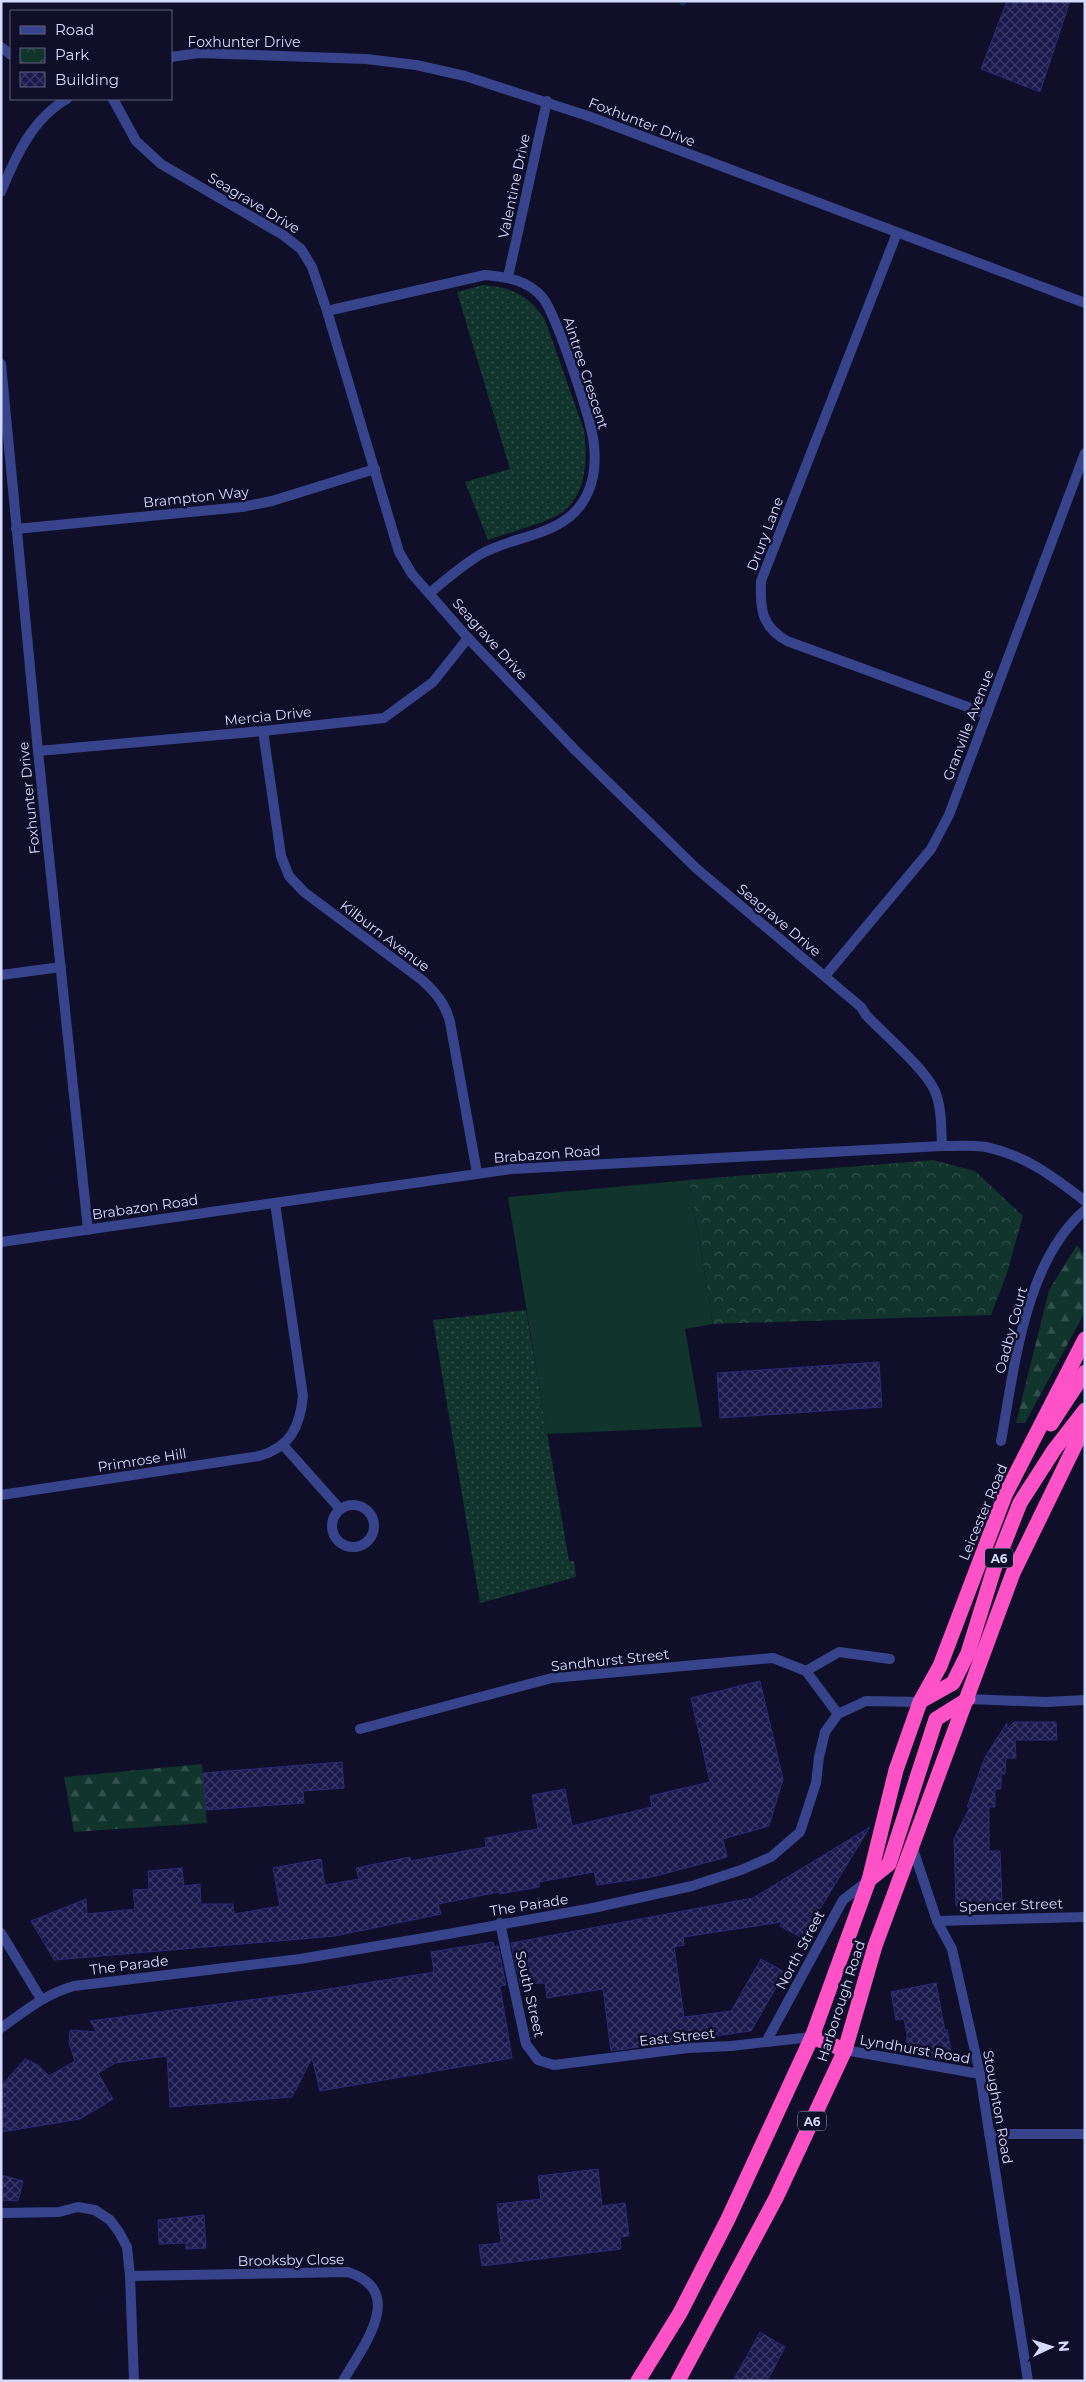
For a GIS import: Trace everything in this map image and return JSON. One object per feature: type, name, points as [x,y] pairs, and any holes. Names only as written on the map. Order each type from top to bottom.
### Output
[{"type":"highway","name":"Leicester Road","points":[[920,1702],[940,1666],[1005,1495],[1085,1339]]},
{"type":"highway","name":"A6","points":[[1005,1495],[1085,1372]]},
{"type":"highway","name":"A6","points":[[920,1702],[953,1683],[968,1653],[994,1569],[1020,1503],[1054,1450],[1085,1410]]},
{"type":"highway","name":"A6","points":[[968,1699],[1013,1573],[1085,1425]]},
{"type":"highway","points":[[920,1702],[968,1699]]},
{"type":"highway","points":[[869,1880],[889,1864],[936,1719],[968,1699]]},
{"type":"highway","name":"Harborough Road","points":[[678,2381],[776,2198],[845,2050],[876,1946],[911,1846],[968,1699]]},
{"type":"highway","name":"Harborough Road","points":[[638,2381],[680,2313],[728,2219],[812,2037],[869,1880],[896,1770],[920,1702]]},
{"type":"highway","points":[[812,2037],[845,2050]]},
{"type":"street","name":"Foxhunter Drive","points":[[172,57],[199,53],[366,59],[416,65],[465,76],[547,101],[1085,303]]},
{"type":"street","points":[[1,192],[11,168],[34,129],[59,100]]},
{"type":"street","name":"Seagrave Drive","points":[[114,100],[136,141],[161,164],[284,235],[301,249],[312,267],[327,311],[399,552],[412,574],[468,638],[575,750],[696,869],[861,1007],[866,1015],[922,1073],[934,1089],[940,1107],[942,1146]]},
{"type":"street","name":"Valentine Drive","points":[[508,277],[547,101]]},
{"type":"street","name":"Drury Lane","points":[[897,233],[761,581],[760,603],[765,620],[773,633],[787,641],[987,714]]},
{"type":"street","name":"Aintree Crescent","points":[[327,311],[485,276],[508,277],[527,285],[542,298],[553,316],[591,426],[595,458],[593,474],[582,504],[562,522],[483,553],[458,569],[430,593]]},
{"type":"street","name":"Foxhunter Drive","points":[[1,364],[38,751],[88,1230]]},
{"type":"street","name":"Granville Avenue","points":[[825,976],[931,849],[949,815],[1085,453]]},
{"type":"street","name":"Brampton Way","points":[[16,529],[242,507],[272,501],[374,470]]},
{"type":"street","name":"Mercia Drive","points":[[38,751],[384,718],[433,682],[468,638]]},
{"type":"street","name":"Kilburn Avenue","points":[[263,731],[281,856],[289,876],[304,892],[422,980],[446,1006],[478,1173]]},
{"type":"street","points":[[1,975],[61,966]]},
{"type":"street","name":"Brabazon Road","points":[[1,1242],[512,1169],[942,1146],[984,1147],[1018,1156],[1048,1173],[1085,1201]]},
{"type":"street","points":[[275,1203],[303,1396],[301,1416],[294,1431],[283,1445],[340,1509]]},
{"type":"street","name":"Oadby Court","points":[[1001,1441],[1025,1321],[1045,1263],[1063,1231],[1085,1210]]},
{"type":"street","name":"Primrose Hill","points":[[1,1495],[259,1456],[270,1453],[283,1445]]},
{"type":"street","points":[[354,1505],[367,1510],[374,1522],[372,1536],[367,1541],[354,1546],[338,1540],[333,1527],[335,1515],[340,1509],[354,1505]]},
{"type":"street","points":[[890,1659],[839,1652],[806,1671],[838,1714],[866,1701],[920,1702]]},
{"type":"street","name":"Sandhurst Street","points":[[360,1729],[552,1678],[773,1658],[806,1671]]},
{"type":"street","points":[[968,1699],[1046,1702],[1085,1700]]},
{"type":"street","name":"The Parade","points":[[41,1998],[58,1990],[74,1986],[300,1959],[593,1908],[692,1886],[770,1857],[800,1832],[816,1783],[819,1757],[825,1732],[838,1714]]},
{"type":"street","name":"Stoughton Road","points":[[911,1846],[937,1921],[952,1949],[980,2074],[1028,2381]]},
{"type":"street","name":"North Street","points":[[766,2042],[843,1900],[869,1880]]},
{"type":"street","name":"Spencer Street","points":[[937,1921],[1085,1917]]},
{"type":"street","name":"South Street","points":[[500,1923],[526,2044],[538,2060],[545,2064]]},
{"type":"street","points":[[1,1932],[41,1998],[1,2028]]},
{"type":"street","name":"East Street","points":[[545,2064],[568,2064],[688,2048],[812,2037]]},
{"type":"street","name":"Lyndhurst Road","points":[[845,2050],[980,2074]]},
{"type":"street","points":[[989,2134],[1085,2134]]},
{"type":"street","points":[[1,2213],[59,2212],[78,2207],[95,2210],[110,2220],[127,2247],[134,2381]]},
{"type":"street","name":"Brooksby Close","points":[[130,2276],[348,2272],[362,2276],[373,2286],[379,2302],[378,2318],[343,2381]]},
{"type":"green space","points":[[483,285],[503,288],[519,294],[533,305],[545,320],[584,430],[586,453],[580,488],[568,508],[543,522],[488,540],[465,482],[510,469],[457,292]]},
{"type":"green space","points":[[933,1160],[975,1171],[1023,1216],[1007,1273],[991,1315],[713,1324],[689,1180]]},
{"type":"green space","points":[[689,1180],[713,1324],[685,1329],[702,1427],[547,1434],[508,1197]]},
{"type":"green space","points":[[1077,1245],[1085,1256],[1085,1312],[1025,1423],[1016,1423],[1049,1290]]},
{"type":"green space","points":[[526,1310],[569,1561],[574,1561],[576,1577],[480,1603],[433,1320]]},
{"type":"green space","points":[[202,1764],[207,1823],[74,1832],[64,1777]]},
{"type":"building","points":[[1007,1],[1070,1],[1040,92],[981,69]]},
{"type":"building","points":[[879,1362],[882,1407],[720,1418],[717,1373]]},
{"type":"building","points":[[760,1681],[783,1779],[769,1826],[723,1839],[727,1857],[652,1877],[597,1885],[594,1872],[539,1882],[539,1887],[500,1894],[499,1892],[438,1904],[441,1914],[335,1936],[54,1960],[31,1921],[86,1899],[87,1914],[135,1909],[133,1890],[149,1889],[148,1871],[182,1868],[184,1886],[200,1884],[201,1904],[233,1904],[234,1914],[280,1906],[273,1868],[321,1859],[325,1885],[359,1879],[356,1868],[410,1857],[411,1861],[486,1847],[485,1838],[538,1829],[532,1795],[565,1789],[572,1826],[652,1807],[650,1796],[710,1782],[691,1698]]},
{"type":"building","points":[[1014,1722],[1056,1722],[1057,1740],[1015,1740],[1016,1758],[1006,1758],[1005,1774],[1001,1774],[1001,1789],[995,1789],[995,1807],[989,1807],[989,1851],[1000,1851],[1002,1902],[956,1906],[954,1839],[970,1807],[967,1807],[985,1757],[1007,1723],[1007,1729]]},
{"type":"building","points":[[342,1762],[344,1788],[303,1791],[304,1803],[206,1810],[203,1773]]},
{"type":"building","points":[[870,1827],[802,1938],[780,1926],[782,1922],[683,1937],[684,1945],[674,1947],[684,2017],[731,2011],[761,1959],[785,1972],[751,2031],[611,2051],[603,1989],[547,1998],[545,1983],[520,1984],[511,1943],[753,1898]]},
{"type":"building","points":[[493,1942],[494,1947],[498,1946],[506,1985],[500,1986],[512,2058],[320,2091],[312,2058],[292,2097],[170,2107],[167,2056],[115,2063],[98,2073],[113,2099],[80,2119],[1,2132],[1,2086],[25,2059],[38,2065],[49,2076],[75,2061],[69,2043],[70,2030],[97,2032],[90,2021],[310,1992],[434,1972],[431,1952]]},
{"type":"building","points":[[936,1983],[953,2062],[906,2053],[907,2035],[904,2019],[896,2020],[891,1992]]},
{"type":"building","points":[[598,2169],[602,2206],[625,2203],[629,2236],[620,2237],[621,2249],[482,2266],[479,2245],[501,2243],[497,2204],[541,2199],[538,2176]]},
{"type":"building","points":[[1,2175],[23,2181],[18,2201],[1,2200]]},
{"type":"building","points":[[204,2215],[206,2248],[186,2249],[186,2243],[159,2244],[158,2220]]},
{"type":"building","points":[[760,2332],[785,2347],[767,2381],[733,2381]]}]
